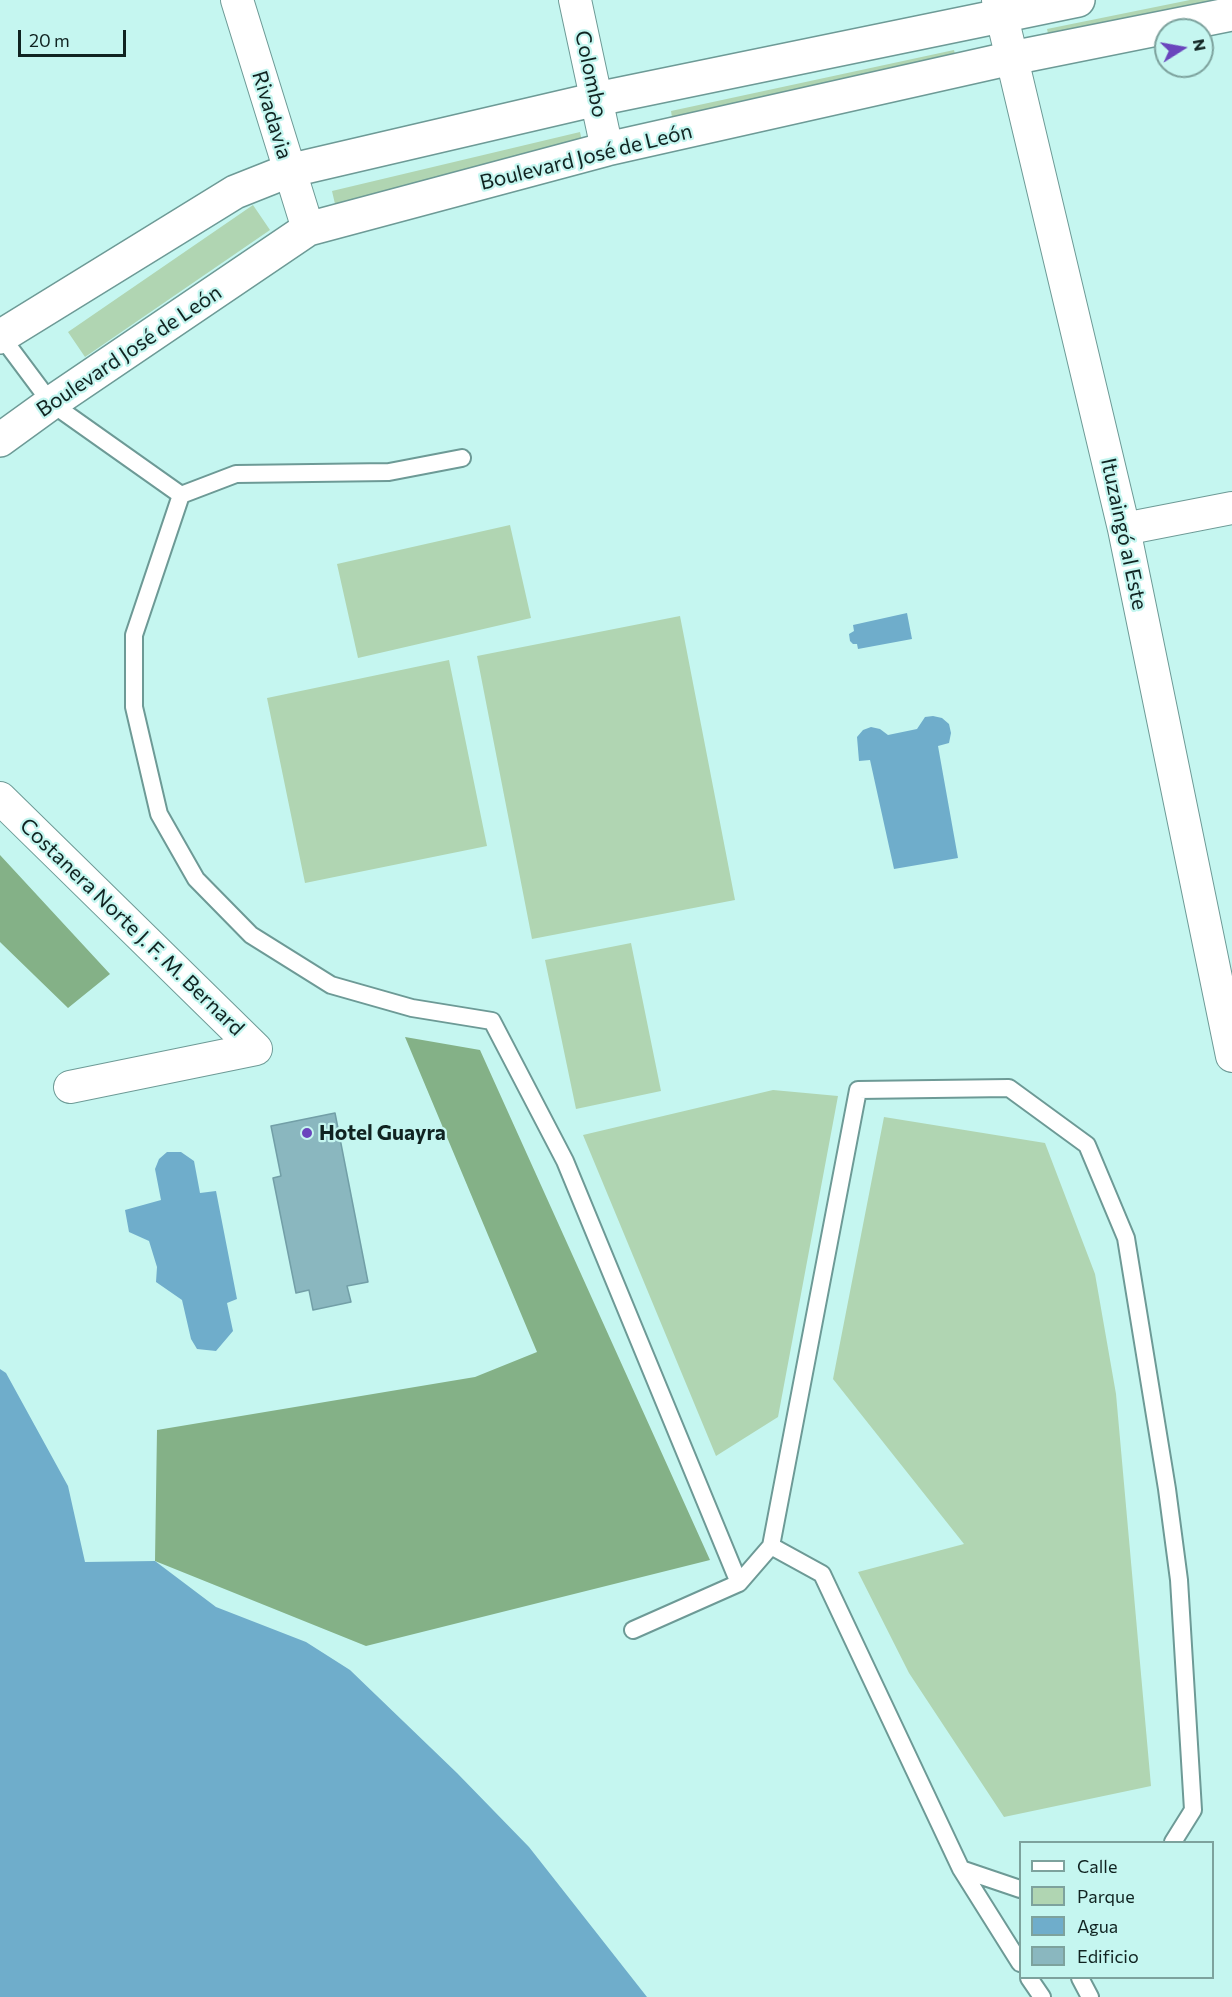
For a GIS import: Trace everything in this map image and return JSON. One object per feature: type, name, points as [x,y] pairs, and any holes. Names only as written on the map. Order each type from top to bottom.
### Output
[{"type":"main road","points":[[1,336],[235,192],[288,171],[1000,8],[1078,0]]},
{"type":"main road","name":"Boulevard José de León","points":[[0,440],[308,229],[607,149],[1012,58],[1232,14]]},
{"type":"street","name":"Rivadavia","points":[[237,0],[288,171],[308,229]]},
{"type":"street","name":"Colombo","points":[[575,0],[607,149]]},
{"type":"street","name":"Ituzaingó al Este","points":[[1000,8],[1124,530],[1232,1056]]},
{"type":"street","points":[[1124,530],[1232,508]]},
{"type":"street","name":"Costanera Norte J. F. M. Bernard","points":[[0,798],[256,1049],[70,1087]]},
{"type":"lane","points":[[1,336],[51,403],[181,495]]},
{"type":"lane","points":[[181,495],[236,474],[389,472],[462,459]]},
{"type":"lane","points":[[181,495],[134,635],[134,707],[159,814],[196,879],[251,935],[311,973],[331,985],[412,1008],[492,1021],[566,1161],[739,1583]]},
{"type":"lane","points":[[633,1630],[739,1583],[771,1546],[858,1090],[1010,1088],[1087,1145],[1126,1238],[1167,1489],[1179,1580],[1193,1810],[1174,1841]]},
{"type":"lane","points":[[771,1546],[822,1574],[961,1869],[1019,1961]]},
{"type":"lane","points":[[961,1869],[1019,1888]]},
{"type":"lane","points":[[1030,1979],[1042,1997]]},
{"type":"lane","points":[[1081,1979],[1090,1997]]},
{"type":"green space","points":[[1190,0],[1232,0],[1050,42],[1047,29]]},
{"type":"green space","points":[[954,50],[957,63],[673,124],[671,111]]},
{"type":"green space","points":[[580,132],[583,146],[335,204],[332,191]]},
{"type":"green space","points":[[253,205],[270,230],[85,357],[68,332]]},
{"type":"green space","points":[[510,525],[531,618],[358,658],[337,564]]},
{"type":"green space","points":[[680,616],[735,900],[532,939],[477,656]]},
{"type":"green space","points":[[449,660],[487,846],[305,883],[267,698]]},
{"type":"green space","points":[[0,855],[110,974],[68,1008],[0,942]]},
{"type":"green space","points":[[631,943],[661,1091],[576,1109],[545,960]]},
{"type":"green space","points":[[405,1037],[480,1050],[710,1560],[366,1646],[155,1561],[157,1430],[475,1377],[537,1352]]},
{"type":"green space","points":[[773,1090],[838,1096],[778,1417],[716,1456],[583,1135]]},
{"type":"green space","points":[[884,1117],[1045,1143],[1095,1274],[1116,1394],[1151,1786],[1004,1817],[909,1673],[858,1572],[964,1544],[833,1379]]},
{"type":"water","points":[[907,613],[912,639],[858,649],[857,644],[850,641],[849,634],[854,631],[853,625]]},
{"type":"water","points":[[925,717],[942,718],[949,724],[951,733],[949,743],[938,746],[958,858],[894,869],[870,760],[859,761],[857,737],[863,730],[871,727],[880,729],[888,735],[917,729]]},
{"type":"water","points":[[167,1152],[181,1152],[194,1161],[200,1193],[216,1191],[237,1299],[227,1303],[233,1331],[216,1351],[197,1349],[191,1339],[182,1300],[156,1282],[157,1267],[149,1241],[129,1232],[125,1210],[161,1200],[155,1169],[159,1159]]},
{"type":"water","points":[[0,1369],[6,1373],[68,1486],[85,1562],[155,1561],[216,1607],[306,1642],[350,1670],[457,1773],[529,1847],[647,1997],[0,1997]]},
{"type":"building","points":[[335,1113],[368,1282],[347,1286],[351,1302],[313,1310],[309,1290],[296,1293],[273,1178],[281,1176],[271,1126]]},
{"type":"place","name":"Hotel Guayra","points":[[307,1133]]}]
